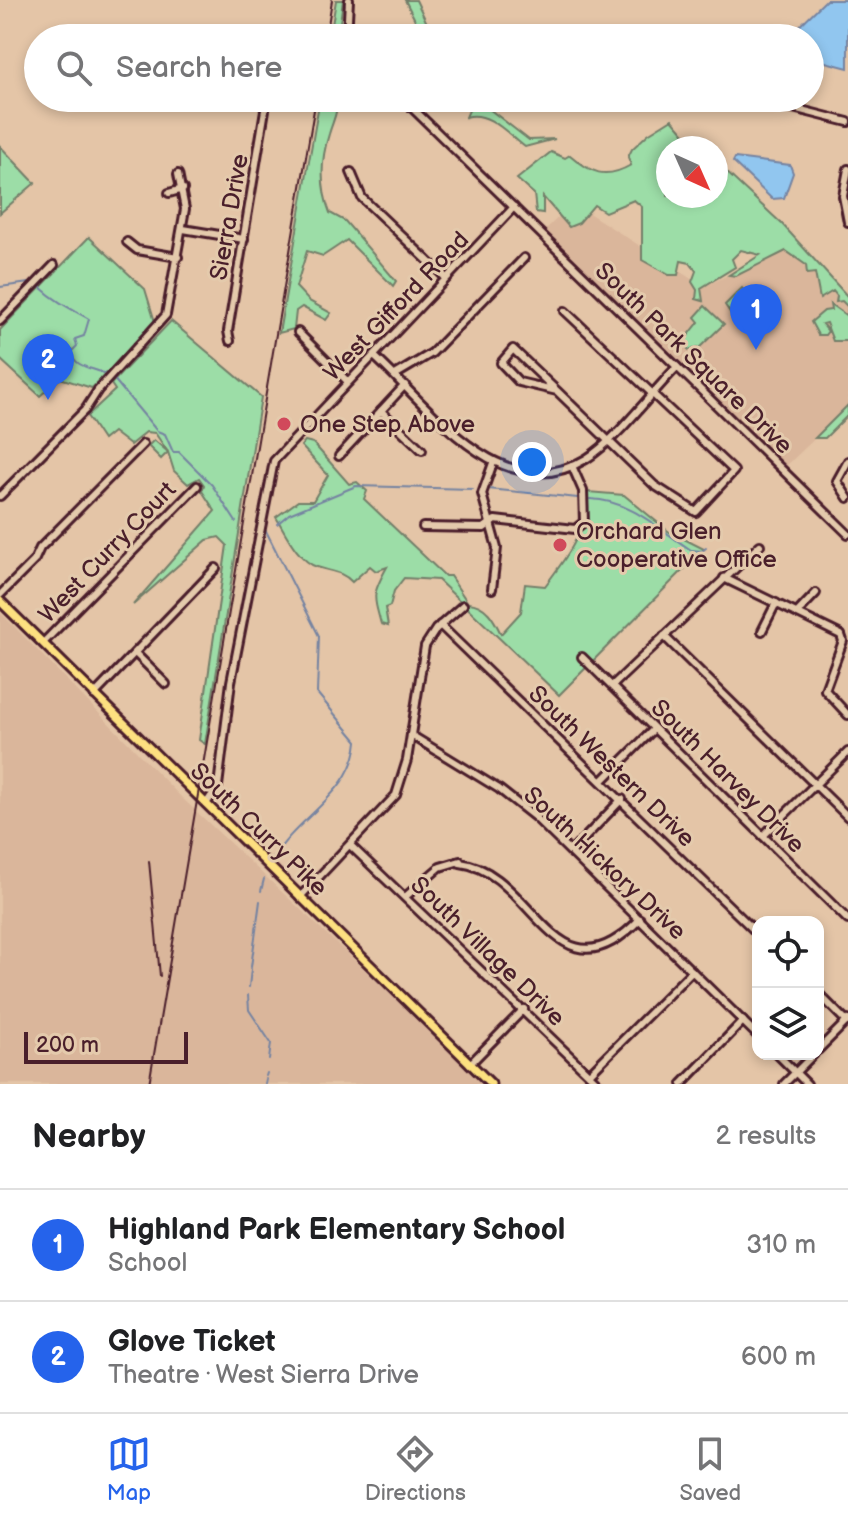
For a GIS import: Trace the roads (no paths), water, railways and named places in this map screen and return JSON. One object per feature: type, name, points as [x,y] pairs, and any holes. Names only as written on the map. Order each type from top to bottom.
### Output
[{"type":"main road","name":"South Curry Pike","points":[[0,598],[94,695],[491,1084]]},
{"type":"street","points":[[348,24],[349,0]]},
{"type":"street","name":"Sierra Drive","points":[[230,341],[228,331],[265,112]]},
{"type":"street","points":[[416,112],[514,207]]},
{"type":"street","points":[[809,112],[848,122]]},
{"type":"street","points":[[848,169],[843,196],[848,222]]},
{"type":"street","points":[[351,172],[362,198],[446,278]]},
{"type":"street","points":[[0,496],[85,410],[108,379],[166,315],[183,229],[183,189],[178,174]]},
{"type":"street","points":[[169,193],[183,189]]},
{"type":"street","name":"West Gifford Road","points":[[206,804],[218,786],[231,682],[274,461],[514,207]]},
{"type":"street","name":"South Park Square Drive","points":[[514,207],[848,534]]},
{"type":"street","points":[[183,229],[244,239]]},
{"type":"street","points":[[127,242],[137,250],[178,257]]},
{"type":"street","points":[[395,375],[432,353],[524,258]]},
{"type":"street","points":[[0,321],[54,265]]},
{"type":"street","points":[[557,391],[519,382],[501,363],[513,349],[557,391],[654,485],[696,512],[734,471],[565,311]]},
{"type":"street","points":[[298,332],[348,382]]},
{"type":"street","points":[[374,356],[493,463],[526,473],[572,466],[589,457],[677,367]]},
{"type":"street","points":[[339,456],[405,385]]},
{"type":"street","points":[[381,411],[422,450]]},
{"type":"street","points":[[0,598],[34,561],[40,548],[143,444]]},
{"type":"street","points":[[848,461],[837,481],[848,498]]},
{"type":"street","points":[[492,589],[497,548],[482,494],[493,463]]},
{"type":"street","points":[[423,527],[484,528],[495,520],[575,529],[584,522],[585,504],[572,466]]},
{"type":"street","name":"West Curry Court","points":[[43,643],[197,486]]},
{"type":"street","points":[[612,686],[760,545]]},
{"type":"street","points":[[94,695],[216,568]]},
{"type":"street","points":[[724,578],[843,637],[825,690],[848,715]]},
{"type":"street","points":[[797,613],[816,593]]},
{"type":"street","points":[[762,631],[776,603]]},
{"type":"street","points":[[300,897],[396,795],[405,772],[427,640],[463,605]]},
{"type":"street","name":"South Western Drive","points":[[440,625],[752,928]]},
{"type":"street","points":[[664,636],[848,817]]},
{"type":"street","points":[[135,653],[166,684]]},
{"type":"street","name":"South Harvey Drive","points":[[582,657],[848,920]]},
{"type":"street","points":[[603,780],[654,729]]},
{"type":"street","name":"South Hickory Drive","points":[[411,735],[508,795],[572,851],[752,1030]]},
{"type":"street","points":[[763,836],[848,752]]},
{"type":"street","points":[[572,851],[622,799]]},
{"type":"street","name":"South Village Drive","points":[[351,846],[599,1084]]},
{"type":"street","points":[[405,897],[440,867],[460,861],[489,873],[564,943],[591,951],[614,943],[640,919]]},
{"type":"street","points":[[589,1074],[692,971]]},
{"type":"street","points":[[824,999],[847,1021],[824,1044]]},
{"type":"street","points":[[470,1064],[524,1009]]},
{"type":"street","points":[[682,1084],[743,1021]]},
{"type":"street","points":[[783,1060],[807,1084]]},
{"type":"street","points":[[784,1084],[808,1060]]},
{"type":"water","points":[[826,0],[848,0],[848,68],[824,62],[824,24],[801,24]]},
{"type":"water","points":[[735,158],[790,165],[793,173],[784,198],[772,199],[733,162]]},
{"type":"waterway","points":[[0,287],[29,283]]},
{"type":"waterway","points":[[40,287],[57,301],[89,319],[84,336],[75,339],[77,346],[71,352],[76,362],[107,375]]},
{"type":"waterway","points":[[113,378],[157,431],[165,434],[173,452],[179,452],[212,485],[236,522]]},
{"type":"waterway","points":[[277,524],[289,514],[356,486],[473,489]]},
{"type":"waterway","points":[[488,489],[578,498]]},
{"type":"waterway","points":[[590,499],[618,504],[631,510],[691,550],[702,551],[706,548]]},
{"type":"waterway","points":[[266,531],[319,636],[317,693],[357,741],[346,776],[273,859]]},
{"type":"waterway","points":[[261,891],[264,879]]},
{"type":"waterway","points":[[251,967],[260,901]]},
{"type":"waterway","points":[[249,987],[251,969]]},
{"type":"waterway","points":[[248,995],[249,1010],[271,1043],[269,1060]]},
{"type":"waterway","points":[[265,1084],[266,1079]]},
{"type":"railway","points":[[328,24],[332,0]]},
{"type":"railway","points":[[149,1084],[314,112]]},
{"type":"railway","points":[[149,861],[160,976]]},
{"type":"place","name":"Highland Park Elementary School","points":[[756,350]]},
{"type":"place","name":"Glove Ticket","points":[[48,400]]},
{"type":"place","name":"One Step Above","points":[[284,424]]},
{"type":"place","name":"Orchard Glen Cooperative Office","points":[[560,545]]}]
